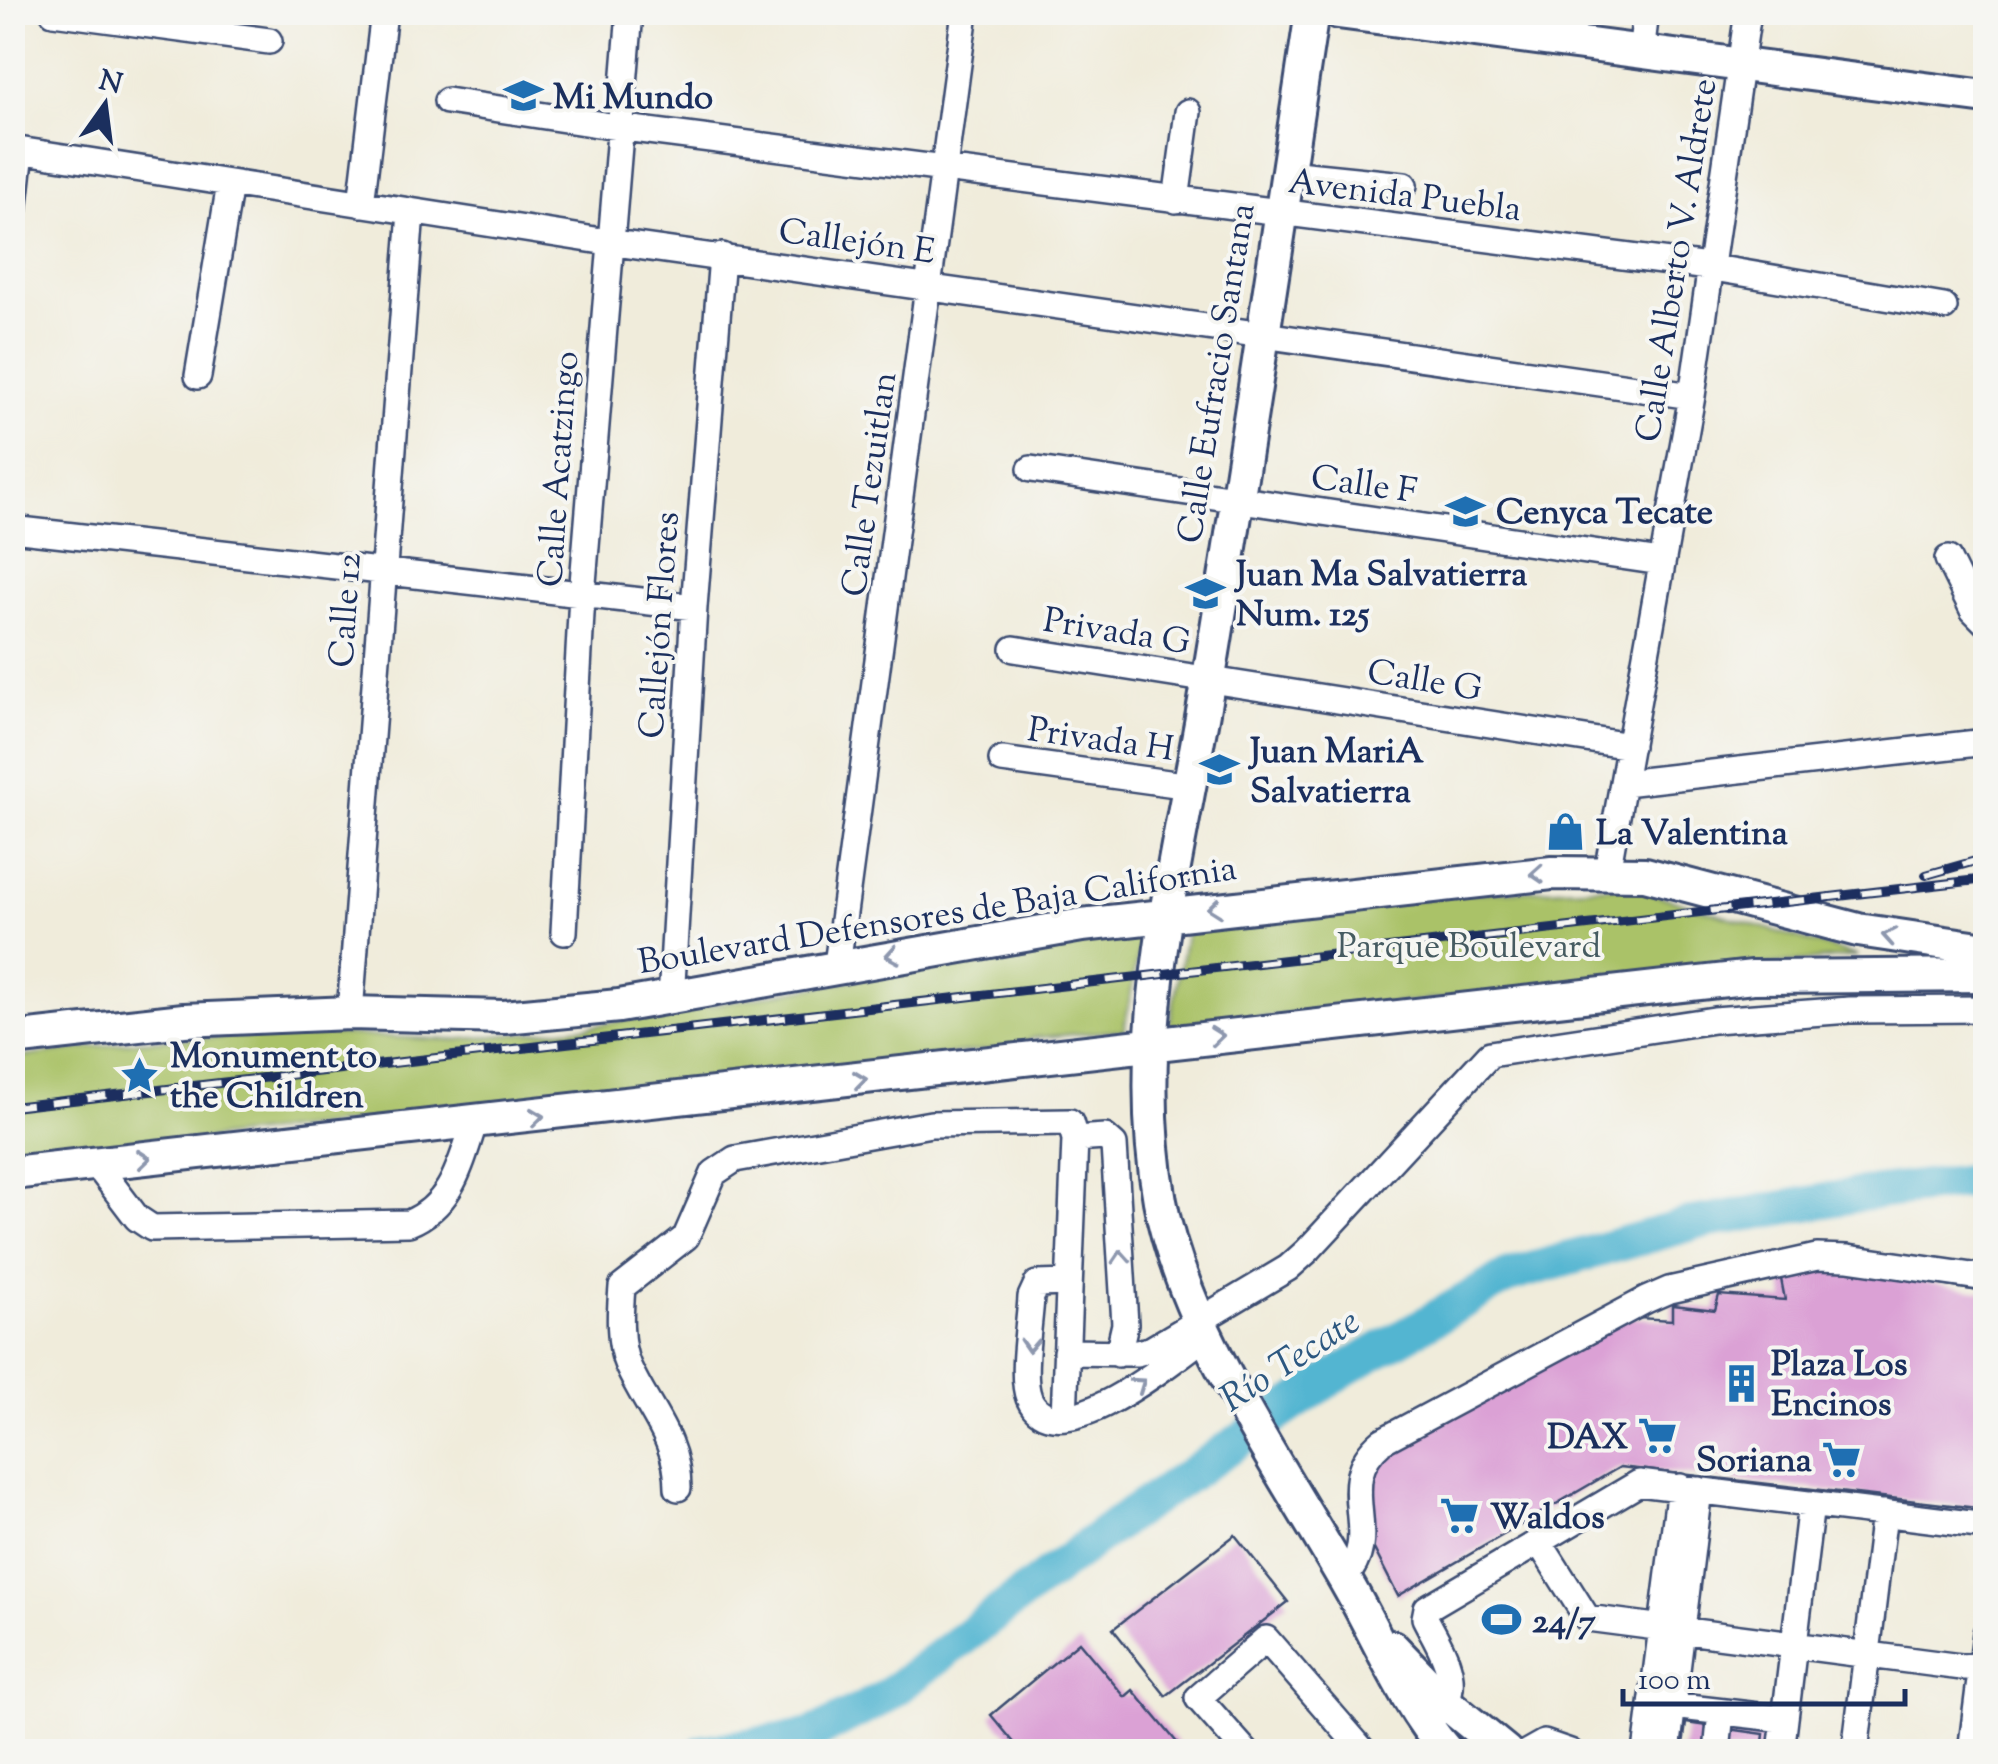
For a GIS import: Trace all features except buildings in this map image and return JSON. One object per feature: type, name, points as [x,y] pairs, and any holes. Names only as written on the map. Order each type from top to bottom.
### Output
[{"type":"main road","name":"Calle Eufracio Santana","points":[[1312,12],[1209,680],[1148,1043],[1160,1202],[1177,1262],[1204,1329],[1371,1626],[1440,1727],[1506,1752]]},
{"type":"main road","points":[[1338,12],[1986,97]]},
{"type":"main road","name":"Boulevard Defensores de Baja California","points":[[12,1038],[133,1023],[350,1013],[504,1016],[671,1000],[837,966],[1168,913],[1475,878],[1607,872],[1680,881],[1858,930],[1986,949]]},
{"type":"main road","points":[[12,1173],[1753,977],[1986,975]]},
{"type":"street","points":[[54,12],[269,41]]},
{"type":"street","points":[[361,204],[384,12]]},
{"type":"street","name":"Calle Acatzingo","points":[[564,932],[582,595],[617,128],[630,12]]},
{"type":"street","name":"Calle Tezuitlan","points":[[837,966],[964,12]]},
{"type":"street","points":[[1641,53],[1646,12]]},
{"type":"street","name":"Calle Alberto V. Aldrete","points":[[1607,872],[1692,396],[1748,12]]},
{"type":"street","name":"Avenida Puebla","points":[[447,101],[617,128],[1708,268],[1944,307]]},
{"type":"street","points":[[1176,200],[1188,112]]},
{"type":"street","points":[[12,230],[17,150]]},
{"type":"street","name":"Callejón E","points":[[17,150],[608,242],[1263,332],[1692,396]]},
{"type":"street","points":[[1288,173],[1404,185]]},
{"type":"street","points":[[198,376],[230,184]]},
{"type":"street","name":"Calle 12","points":[[350,1013],[411,212]]},
{"type":"street","name":"Callejón Flores","points":[[671,1000],[694,606],[722,256]]},
{"type":"street","name":"Calle F","points":[[1031,469],[1661,562]]},
{"type":"street","points":[[12,529],[694,606]]},
{"type":"street","points":[[1948,559],[1973,610],[1986,623]]},
{"type":"street","name":"Privada G","points":[[1014,649],[1209,680]]},
{"type":"street","name":"Calle G","points":[[1209,680],[1630,746]]},
{"type":"street","points":[[1624,784],[1986,742]]},
{"type":"street","name":"Privada H","points":[[1002,760],[1190,786]]},
{"type":"street","points":[[1069,1283],[1033,1288],[1027,1388],[1039,1410],[1064,1418],[1112,1402],[1307,1251],[1490,1054],[1714,1020],[1850,1010],[1986,1009]]},
{"type":"street","points":[[678,1488],[676,1456],[668,1436],[627,1364],[622,1287],[686,1237],[714,1174],[736,1159],[932,1124],[1065,1120],[1074,1128],[1075,1138],[1064,1418]]},
{"type":"street","points":[[96,1164],[138,1218],[152,1228],[409,1222],[431,1213],[447,1194],[474,1124]]},
{"type":"street","points":[[1075,1138],[1106,1137],[1114,1145],[1126,1324],[1118,1354]]},
{"type":"street","points":[[1344,1578],[1359,1563],[1362,1550],[1357,1478],[1369,1452],[1382,1440],[1646,1300],[1669,1290],[1817,1258],[1848,1258],[1986,1278]]},
{"type":"street","points":[[1066,1352],[1118,1354],[1152,1349],[1204,1329]]},
{"type":"street","points":[[1440,1727],[1452,1673],[1425,1618],[1427,1608],[1638,1483],[1986,1526]]},
{"type":"street","points":[[1646,1752],[1672,1629],[1690,1488]]},
{"type":"street","points":[[1782,1752],[1812,1504]]},
{"type":"street","points":[[1856,1752],[1884,1513]]},
{"type":"street","points":[[1539,1542],[1584,1617],[1979,1671]]},
{"type":"street","points":[[1667,1752],[1672,1706],[1672,1629]]},
{"type":"street","points":[[1971,1752],[1986,1633]]},
{"type":"street","points":[[1246,1752],[1198,1698],[1266,1640],[1364,1752]]},
{"type":"street","points":[[1672,1706],[1786,1719]]},
{"type":"street","points":[[1717,1752],[1722,1712]]},
{"type":"street","points":[[1528,1752],[1544,1743],[1570,1752]]},
{"type":"green space","name":"Parque Boulevard","points":[[1627,886],[1857,956],[1169,1027],[1187,929],[1468,893]]},
{"type":"green space","points":[[1143,929],[1124,1030],[1033,1038],[1015,1047],[13,1161],[12,1058],[139,1041],[311,1033],[453,1040],[586,1027]]},
{"type":"waterway","name":"Río Tecate","points":[[703,1752],[810,1736],[882,1699],[1112,1527],[1344,1370],[1508,1276],[1695,1223],[1857,1195],[1986,1179]]},
{"type":"railway","points":[[1926,875],[1986,858]]},
{"type":"railway","points":[[12,1107],[1986,879]]},
{"type":"place","name":"Mi Mundo","points":[[523,96]]},
{"type":"place","name":"Cenyca Tecate","points":[[1466,511]]},
{"type":"place","name":"Juan Ma Salvatierra Num. 125","points":[[1206,593]]},
{"type":"place","name":"Juan MariA Salvatierra","points":[[1220,770]]},
{"type":"place","name":"La Valentina","points":[[1566,832]]},
{"type":"place","name":"Monument to the Children","points":[[140,1075]]},
{"type":"place","name":"Plaza Los Encinos","points":[[1741,1383]]},
{"type":"place","name":"DAX","points":[[1658,1436]]},
{"type":"place","name":"Soriana","points":[[1842,1459]]},
{"type":"place","name":"Waldos","points":[[1460,1516]]},
{"type":"place","name":"24/7","points":[[1502,1620]]}]
